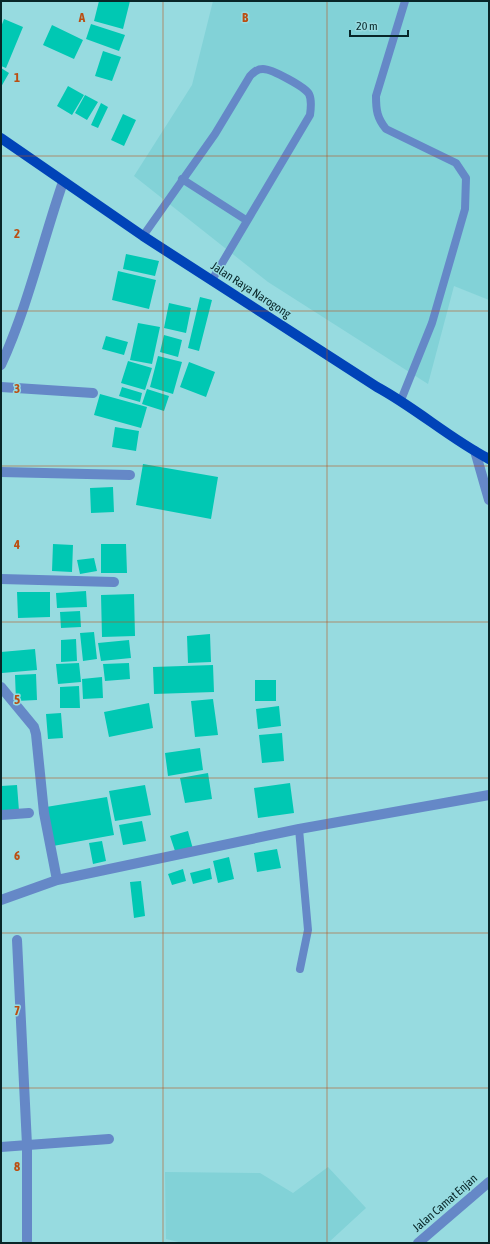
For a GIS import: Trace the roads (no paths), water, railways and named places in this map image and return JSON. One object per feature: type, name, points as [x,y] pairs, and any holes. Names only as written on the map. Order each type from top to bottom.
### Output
[{"type":"main road","name":"Jalan Raya Narogong","points":[[1,138],[143,236],[377,387],[401,400],[489,459]]},
{"type":"street","points":[[1,365],[5,345],[44,246],[63,182]]},
{"type":"street","points":[[1,387],[93,393]]},
{"type":"street","points":[[475,451],[489,500]]},
{"type":"street","points":[[1,472],[130,476]]},
{"type":"street","points":[[1,579],[114,582]]},
{"type":"street","points":[[1,687],[34,727],[44,813],[57,880]]},
{"type":"street","points":[[1,900],[57,880],[299,828],[489,794]]},
{"type":"street","points":[[1,815],[28,813]]},
{"type":"street","points":[[17,940],[27,1144],[27,1243]]},
{"type":"street","points":[[1,1146],[109,1139]]},
{"type":"street","name":"Jalan Camat Enjan","points":[[418,1243],[489,1182]]},
{"type":"lane","points":[[401,400],[432,323],[465,209],[467,192],[466,178],[456,163],[386,129],[379,121],[376,110],[376,96],[404,1]]},
{"type":"lane","points":[[143,236],[182,178],[215,134],[250,76],[257,70],[264,69],[274,71],[308,91],[311,98],[310,115],[246,220],[212,280]]},
{"type":"lane","points":[[182,178],[246,220]]},
{"type":"lane","points":[[299,828],[308,930],[300,969]]}]
